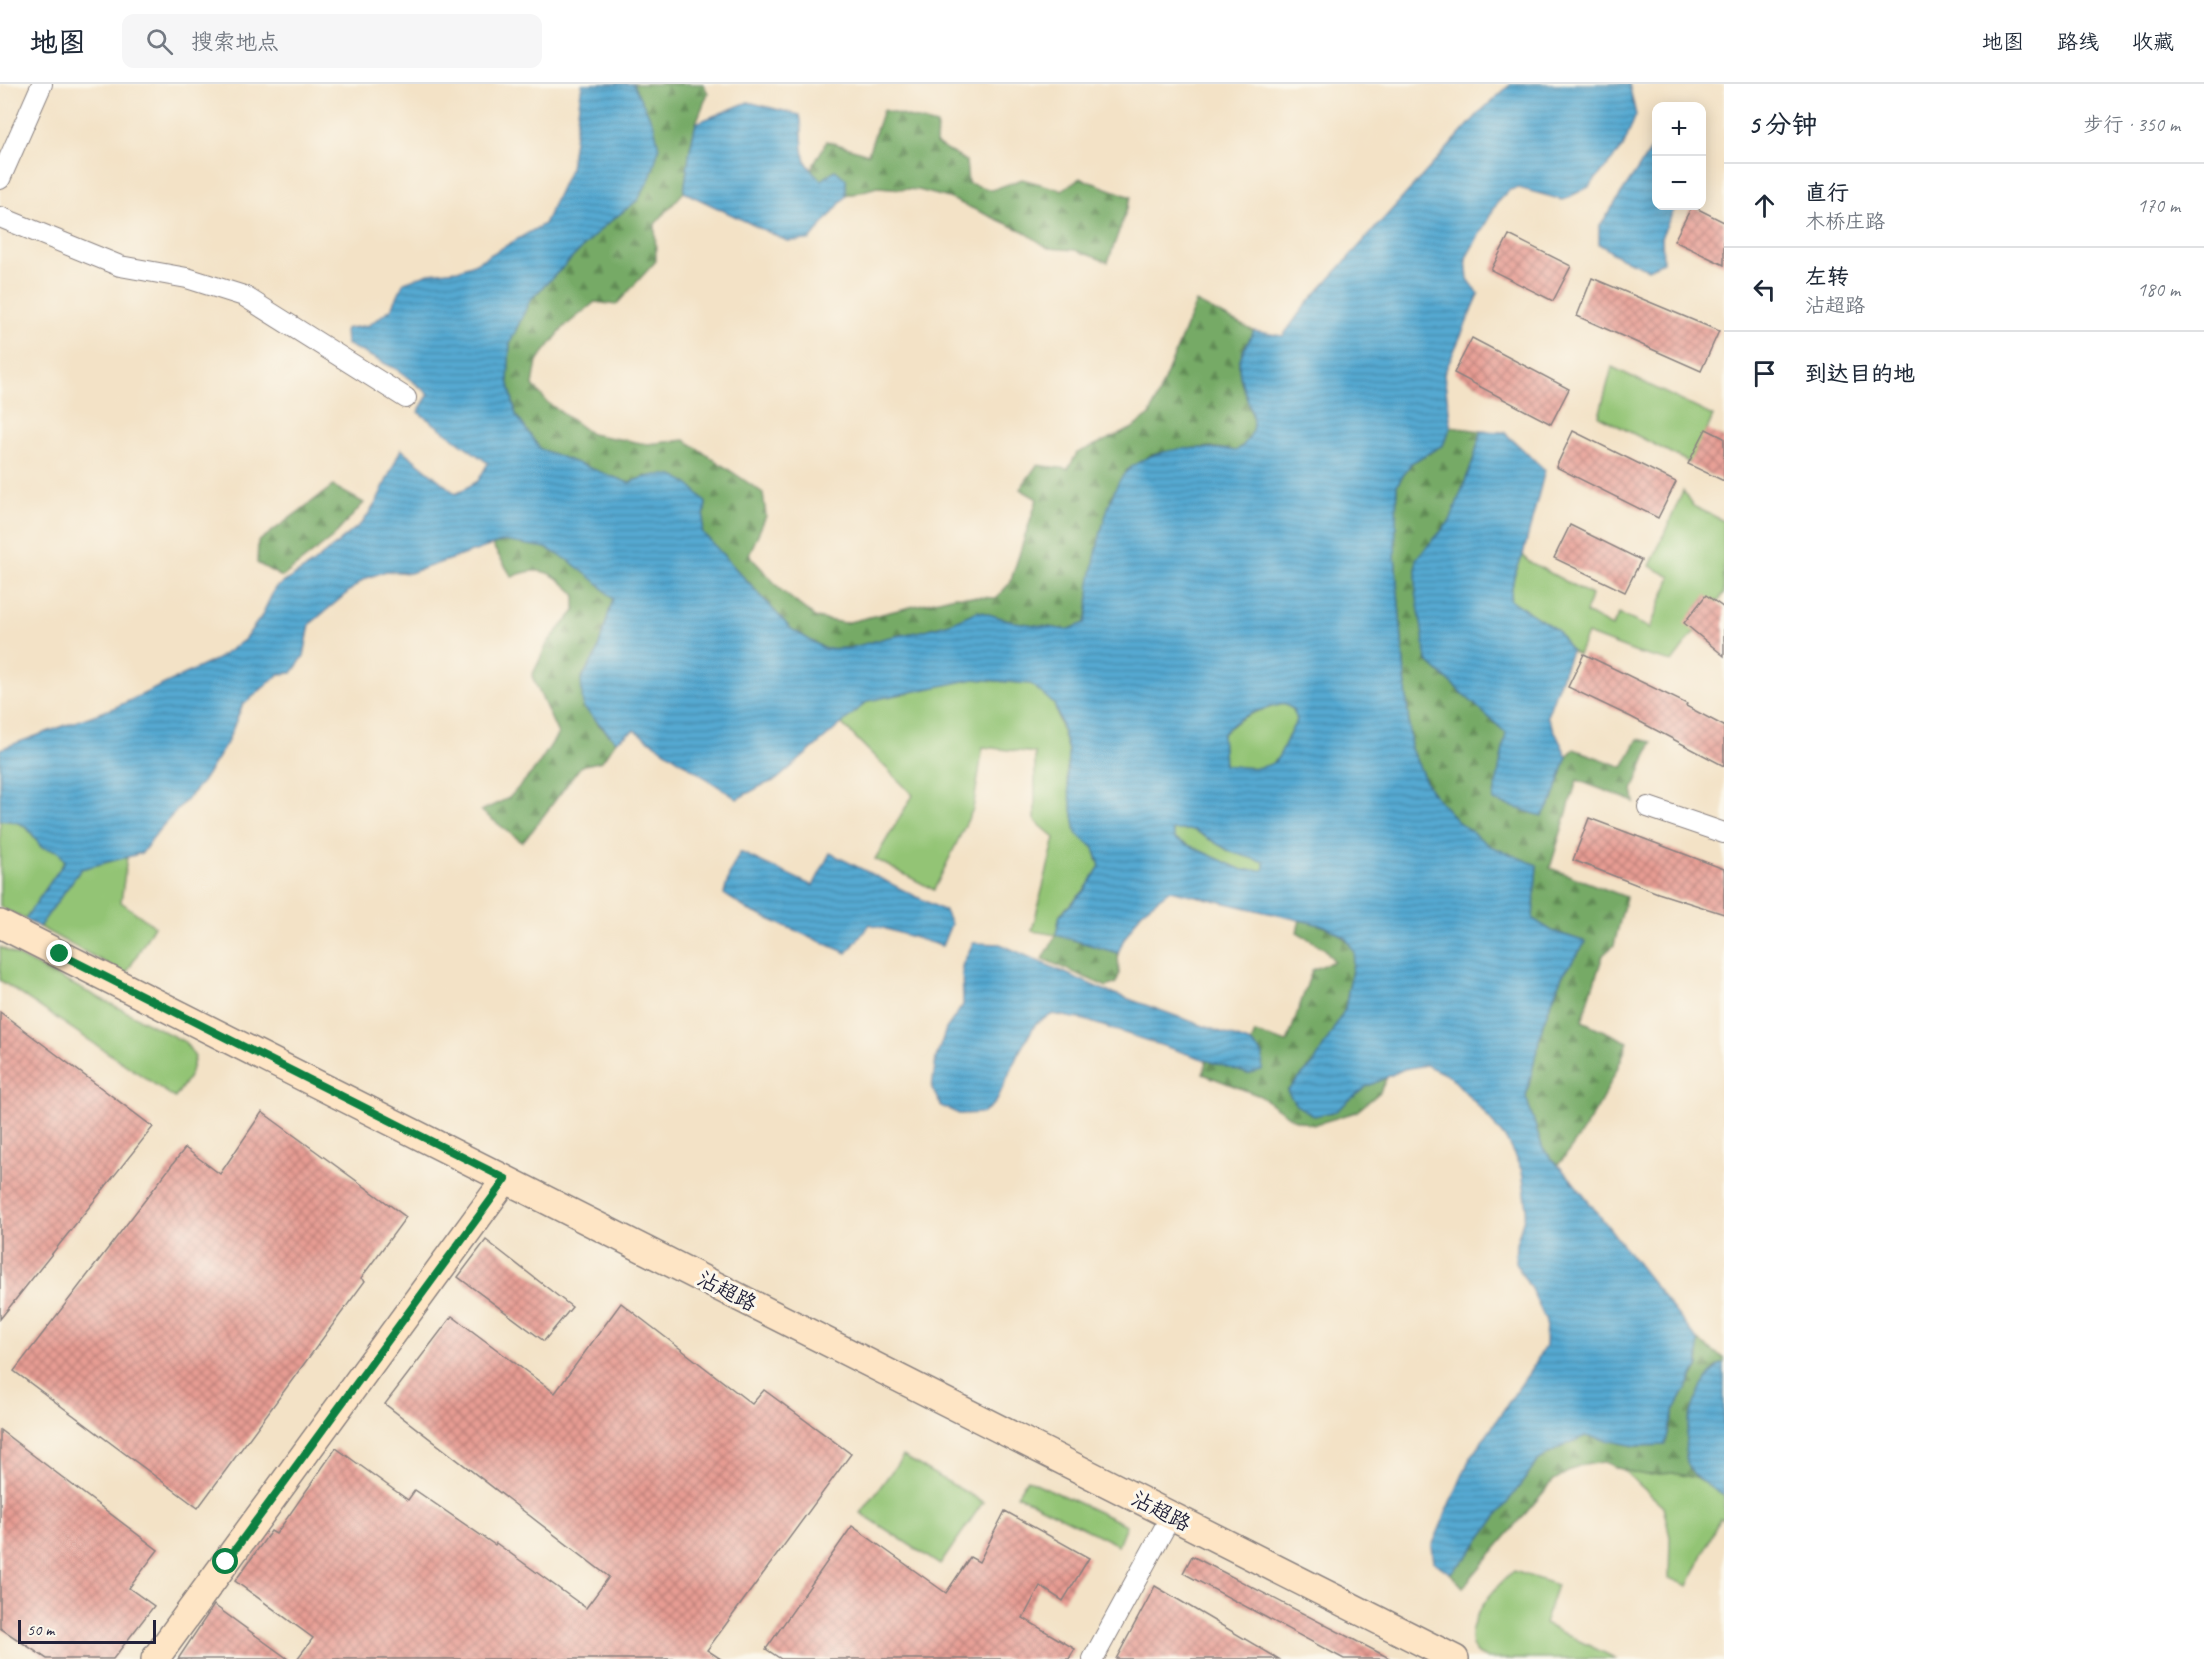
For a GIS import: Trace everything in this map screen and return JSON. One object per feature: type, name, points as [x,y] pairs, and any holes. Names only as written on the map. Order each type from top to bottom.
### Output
[{"type":"street","points":[[0,178],[42,84]]},
{"type":"street","points":[[0,217],[120,267],[187,278],[244,296],[406,398]]},
{"type":"street","points":[[1648,807],[1724,833]]},
{"type":"street","name":"沾超路","points":[[0,924],[1455,1659]]},
{"type":"street","points":[[155,1659],[506,1179]]},
{"type":"street","points":[[1093,1659],[1171,1516]]},
{"type":"green space","points":[[633,84],[703,84],[708,93],[696,123],[684,192],[655,224],[656,261],[616,305],[595,302],[564,327],[537,361],[533,385],[547,402],[591,434],[647,444],[685,440],[763,493],[766,516],[749,555],[782,591],[816,618],[845,623],[955,596],[996,598],[1010,583],[1037,499],[1020,489],[1037,465],[1068,469],[1077,453],[1131,429],[1150,415],[1196,302],[1254,331],[1239,361],[1240,377],[1253,421],[1252,431],[1247,441],[1236,451],[1210,447],[1151,455],[1126,471],[1090,585],[1090,607],[1085,623],[1067,630],[1015,622],[978,611],[950,623],[922,631],[850,648],[825,649],[791,629],[702,532],[706,503],[646,476],[629,483],[540,449],[516,415],[508,380],[510,343],[530,300],[603,227],[638,200],[641,101]]},
{"type":"green space","points":[[883,110],[937,125],[936,144],[966,161],[968,183],[992,190],[1022,179],[1062,190],[1080,178],[1131,197],[1108,262],[1075,250],[1048,248],[1023,231],[949,198],[918,190],[877,187],[846,196],[846,179],[835,170],[822,181],[810,171],[827,141],[868,154]]},
{"type":"green space","points":[[1612,367],[1713,416],[1692,464],[1599,416]]},
{"type":"green space","points":[[1451,427],[1481,431],[1474,458],[1450,522],[1427,661],[1506,733],[1553,800],[1567,756],[1574,749],[1623,767],[1638,739],[1652,742],[1633,790],[1635,802],[1577,780],[1550,868],[1626,897],[1614,945],[1603,955],[1582,1021],[1628,1042],[1598,1107],[1558,1165],[1543,1149],[1526,1097],[1543,1023],[1562,976],[1586,942],[1552,931],[1532,919],[1537,866],[1490,846],[1457,821],[1430,790],[1411,749],[1395,556],[1397,485],[1411,463],[1443,445]]},
{"type":"green space","points":[[333,486],[364,503],[331,539],[282,577],[257,563],[258,542]]},
{"type":"green space","points":[[1683,491],[1693,506],[1724,521],[1724,593],[1672,662],[1637,653],[1587,634],[1578,655],[1571,651],[1557,630],[1510,600],[1514,576],[1523,555],[1528,561],[1591,595],[1586,613],[1612,627],[1619,614],[1650,628],[1671,577],[1650,566]]},
{"type":"green space","points":[[504,541],[536,545],[565,557],[599,584],[613,599],[596,655],[581,680],[598,724],[616,741],[602,761],[581,766],[522,842],[481,811],[509,798],[536,768],[558,734],[532,676],[548,642],[575,611],[575,594],[553,576],[539,571],[512,577],[492,545]]},
{"type":"green space","points":[[974,679],[1032,684],[1054,704],[1068,751],[1067,778],[1076,832],[1094,848],[1100,866],[1085,890],[1060,914],[1056,935],[1032,931],[1055,838],[1035,821],[1035,753],[983,747],[973,809],[934,890],[875,859],[913,795],[841,723],[868,701]]},
{"type":"green space","points":[[1284,704],[1293,709],[1298,720],[1276,760],[1263,767],[1255,768],[1224,765],[1222,735],[1235,723],[1250,714]]},
{"type":"green space","points":[[0,820],[25,826],[41,847],[58,851],[65,861],[25,919],[0,907]]},
{"type":"green space","points":[[1172,830],[1194,830],[1231,852],[1265,862],[1264,871],[1242,870],[1175,839]]},
{"type":"green space","points":[[127,857],[121,902],[154,926],[126,974],[39,927],[81,869]]},
{"type":"green space","points":[[1300,920],[1338,933],[1355,952],[1345,1009],[1314,1063],[1287,1091],[1336,1111],[1365,1087],[1387,1077],[1380,1092],[1356,1112],[1313,1125],[1293,1119],[1260,1096],[1203,1074],[1207,1059],[1248,1074],[1263,1055],[1251,1043],[1255,1033],[1287,1043],[1312,970],[1334,961],[1325,949],[1297,932]]},
{"type":"green space","points":[[1056,935],[1118,953],[1119,975],[1116,983],[1107,987],[1043,959]]},
{"type":"green space","points":[[0,947],[185,1042],[195,1057],[190,1075],[175,1098],[0,980]]},
{"type":"green space","points":[[1698,1341],[1724,1358],[1724,1363],[1714,1368],[1687,1435],[1687,1463],[1696,1478],[1673,1473],[1646,1475],[1623,1470],[1604,1462],[1578,1466],[1554,1480],[1463,1587],[1450,1573],[1466,1558],[1539,1460],[1585,1436],[1636,1446],[1665,1445],[1674,1411],[1699,1366]]},
{"type":"green space","points":[[903,1456],[983,1502],[940,1565],[861,1513]]},
{"type":"green space","points":[[1623,1470],[1646,1475],[1673,1473],[1696,1478],[1724,1496],[1724,1519],[1720,1518],[1688,1586],[1669,1578],[1670,1537],[1663,1506]]},
{"type":"green space","points":[[1027,1479],[1126,1525],[1118,1545],[1017,1495]]},
{"type":"green space","points":[[1514,1571],[1557,1585],[1544,1624],[1617,1659],[1488,1659],[1477,1653],[1471,1642],[1475,1619],[1489,1596]]},
{"type":"water","points":[[582,84],[633,84],[654,125],[659,148],[651,176],[638,200],[603,227],[530,300],[510,343],[508,380],[516,415],[540,449],[629,483],[652,475],[662,475],[672,476],[689,485],[706,503],[702,532],[791,629],[825,649],[850,648],[950,623],[978,611],[1015,622],[1067,630],[1085,623],[1090,583],[1103,524],[1114,492],[1127,471],[1138,462],[1164,452],[1194,448],[1236,451],[1247,441],[1252,431],[1253,421],[1240,377],[1239,361],[1254,331],[1283,336],[1304,307],[1481,111],[1511,84],[1629,84],[1636,115],[1623,147],[1589,187],[1563,200],[1519,188],[1509,190],[1499,200],[1466,258],[1468,279],[1479,294],[1444,374],[1451,427],[1443,445],[1411,463],[1397,485],[1395,556],[1411,749],[1430,790],[1457,821],[1490,846],[1537,865],[1533,919],[1552,931],[1586,942],[1562,976],[1543,1023],[1526,1097],[1543,1149],[1570,1178],[1698,1341],[1699,1365],[1674,1411],[1665,1445],[1636,1446],[1585,1436],[1557,1449],[1539,1460],[1466,1558],[1450,1573],[1434,1562],[1432,1546],[1469,1460],[1545,1346],[1546,1321],[1515,1262],[1516,1244],[1527,1208],[1522,1171],[1507,1141],[1484,1112],[1451,1077],[1426,1065],[1404,1069],[1366,1087],[1336,1111],[1314,1116],[1296,1105],[1287,1091],[1314,1063],[1345,1009],[1355,953],[1345,937],[1325,926],[1170,890],[1142,911],[1118,953],[1056,935],[1060,915],[1085,890],[1100,866],[1094,848],[1076,833],[1067,778],[1068,751],[1054,704],[1031,684],[974,679],[868,701],[776,780],[737,799],[634,730],[616,741],[583,707],[581,679],[596,655],[613,599],[600,585],[568,560],[546,548],[504,541],[410,573],[386,571],[364,579],[310,624],[304,656],[292,673],[279,674],[242,706],[227,743],[202,782],[158,831],[142,853],[81,869],[39,927],[25,919],[65,861],[58,851],[41,847],[25,826],[0,820],[0,749],[116,707],[217,659],[244,640],[261,617],[275,588],[311,565],[363,522],[376,503],[401,449],[456,494],[478,481],[488,463],[418,412],[429,394],[398,370],[346,344],[345,329],[369,325],[392,308],[404,282],[429,273],[458,270],[476,263],[544,224],[570,168]],"holes":[[[1284,704],[1293,709],[1297,720],[1276,760],[1263,767],[1255,768],[1224,765],[1222,735],[1228,728],[1250,714]],[[1172,830],[1194,830],[1231,852],[1264,862],[1264,870],[1242,870],[1175,839]]]},
{"type":"water","points":[[748,102],[800,115],[803,151],[808,165],[822,180],[835,170],[846,179],[846,196],[810,240],[787,241],[684,192],[696,123]]},
{"type":"water","points":[[1652,148],[1652,210],[1674,210],[1662,235],[1663,262],[1648,269],[1619,257],[1599,244],[1599,227]]},
{"type":"water","points":[[1481,431],[1504,432],[1545,470],[1523,555],[1514,576],[1510,600],[1557,630],[1571,651],[1547,716],[1567,756],[1553,800],[1542,816],[1493,801],[1506,733],[1427,661],[1416,592],[1416,559],[1450,521],[1474,458]]},
{"type":"water","points":[[740,852],[813,886],[830,853],[945,911],[951,924],[942,946],[870,924],[847,953],[748,910],[724,894],[730,872]]},
{"type":"water","points":[[973,943],[1000,944],[1101,989],[1251,1043],[1263,1055],[1262,1070],[1248,1074],[1085,1020],[1053,1014],[1036,1023],[1019,1052],[996,1102],[983,1113],[959,1114],[941,1106],[932,1088],[936,1058],[946,1029],[963,1005],[962,966]]},
{"type":"water","points":[[1724,1363],[1724,1496],[1702,1482],[1689,1468],[1686,1437],[1693,1406],[1699,1392],[1706,1379]]},
{"type":"building","points":[[1690,210],[1700,210],[1724,222],[1724,265],[1674,241]]},
{"type":"building","points":[[1509,235],[1571,266],[1553,301],[1491,270]]},
{"type":"building","points":[[1592,278],[1719,331],[1701,371],[1577,316]]},
{"type":"building","points":[[1472,338],[1569,389],[1551,424],[1454,373]]},
{"type":"building","points":[[1706,429],[1724,438],[1724,481],[1688,464]]},
{"type":"building","points":[[1573,431],[1676,482],[1658,518],[1556,467]]},
{"type":"building","points":[[1570,525],[1641,560],[1625,592],[1554,558]]},
{"type":"building","points":[[1706,595],[1724,608],[1724,656],[1684,623]]},
{"type":"building","points":[[1584,654],[1687,704],[1686,706],[1724,726],[1724,766],[1568,687]]},
{"type":"building","points":[[1589,818],[1724,869],[1724,914],[1658,893],[1573,860]]},
{"type":"building","points":[[0,1012],[153,1127],[0,1319]]},
{"type":"building","points":[[262,1112],[406,1217],[361,1278],[365,1281],[198,1508],[14,1371],[185,1148],[220,1174]]},
{"type":"building","points":[[486,1240],[572,1307],[544,1341],[458,1277]]},
{"type":"building","points":[[621,1303],[752,1404],[764,1390],[851,1454],[707,1650],[721,1659],[297,1659],[313,1638],[235,1581],[271,1531],[276,1534],[336,1448],[408,1500],[415,1490],[495,1545],[496,1543],[586,1608],[609,1577],[385,1404],[452,1316],[555,1393]]},
{"type":"building","points":[[0,1430],[158,1550],[129,1588],[154,1606],[113,1659],[47,1659],[0,1628]]},
{"type":"building","points":[[1005,1511],[1089,1558],[1063,1601],[1040,1586],[1023,1618],[1075,1649],[1069,1659],[781,1659],[766,1649],[852,1526],[946,1593],[970,1557],[979,1562]]},
{"type":"building","points":[[1192,1556],[1391,1659],[1344,1659],[1183,1573]]},
{"type":"building","points":[[1155,1586],[1279,1659],[1116,1659]]},
{"type":"building","points":[[214,1605],[288,1659],[178,1659]]},
{"type":"route","points":[[60,954],[506,1179],[226,1562]]}]
